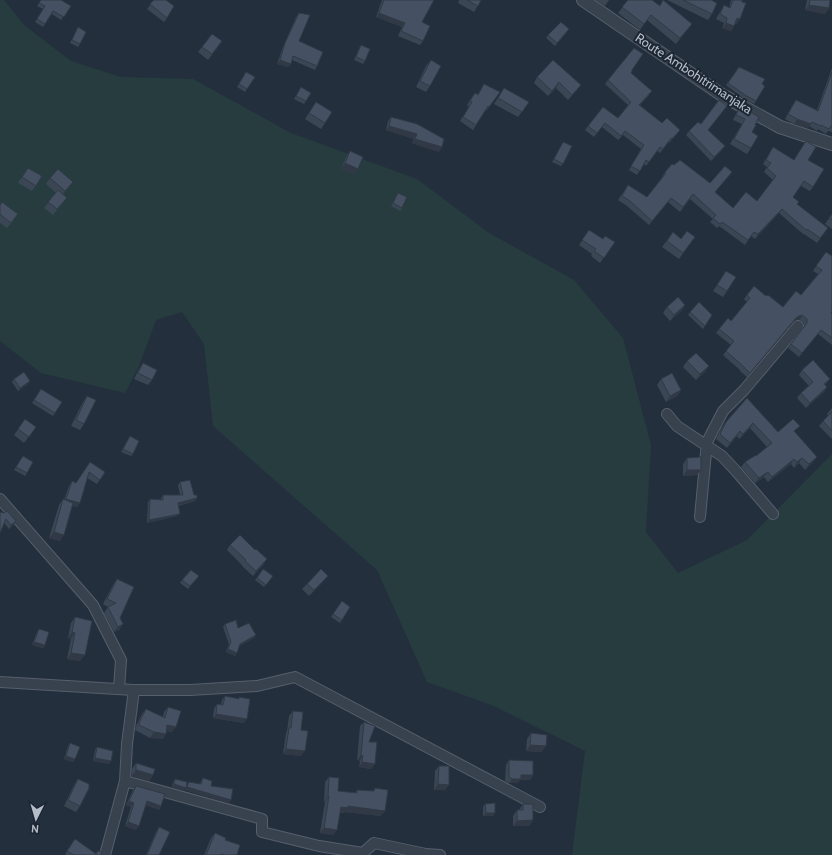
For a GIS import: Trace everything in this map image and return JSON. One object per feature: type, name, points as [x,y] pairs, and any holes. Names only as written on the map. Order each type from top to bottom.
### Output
[{"type":"street","name":"Route Ambohitrimanjaka","points":[[583,0],[722,95],[780,127],[832,144]]},
{"type":"street","points":[[700,517],[707,442],[723,411],[744,390],[798,326]]},
{"type":"street","points":[[667,414],[677,426],[722,456],[773,514]]},
{"type":"street","points":[[0,499],[93,605],[121,660],[119,689]]},
{"type":"street","points":[[0,682],[134,690],[190,690],[257,686],[295,676],[540,807]]},
{"type":"street","points":[[106,855],[124,781],[134,690]]},
{"type":"street","points":[[124,781],[262,819],[262,832],[319,846],[363,853],[374,843],[426,854],[440,855]]},
{"type":"green space","points":[[0,0],[4,0],[24,25],[71,61],[121,77],[193,79],[291,133],[417,179],[489,233],[574,280],[623,338],[651,445],[646,532],[678,573],[747,540],[832,454],[832,855],[572,855],[585,751],[494,706],[427,682],[377,570],[213,426],[204,344],[182,312],[156,320],[139,366],[125,393],[41,373],[0,341]]},
{"type":"building","points":[[41,0],[61,0],[71,6],[64,17],[53,11],[45,24],[37,19],[45,6],[39,3]]},
{"type":"building","points":[[154,0],[166,0],[174,6],[167,18],[150,4]]},
{"type":"building","points":[[384,0],[434,0],[422,22],[430,26],[423,41],[401,31],[405,23],[379,13]]},
{"type":"building","points":[[467,0],[481,0],[478,6]]},
{"type":"building","points":[[628,0],[652,0],[660,6],[663,0],[692,24],[680,38],[651,15],[644,24],[622,7]]},
{"type":"building","points":[[683,0],[711,0],[717,3],[712,14]]},
{"type":"building","points":[[733,0],[742,0],[742,2],[746,3],[740,19],[737,18],[734,26],[726,23],[727,18],[720,14],[724,5],[730,8]]},
{"type":"building","points":[[810,0],[830,0],[829,8],[809,5]]},
{"type":"building","points":[[299,13],[310,15],[299,41],[323,52],[317,66],[293,56],[291,64],[280,60],[285,43]]},
{"type":"building","points":[[561,22],[569,29],[557,43],[548,35]]},
{"type":"building","points":[[78,27],[86,32],[80,44],[72,40]]},
{"type":"building","points":[[212,34],[222,41],[212,54],[202,47]]},
{"type":"building","points":[[361,45],[370,49],[365,61],[356,57]]},
{"type":"building","points":[[634,48],[643,54],[631,73],[652,91],[639,105],[662,123],[667,118],[680,130],[672,139],[671,138],[663,149],[660,147],[649,162],[646,160],[640,171],[631,166],[644,145],[625,131],[621,136],[605,123],[597,133],[588,126],[603,107],[618,118],[631,102],[608,80]]},
{"type":"building","points":[[431,60],[441,66],[430,86],[420,81]]},
{"type":"building","points":[[553,60],[581,85],[572,95],[559,82],[552,91],[537,77]]},
{"type":"building","points":[[739,67],[765,79],[762,84],[765,86],[756,101],[728,83]]},
{"type":"building","points":[[246,72],[255,77],[247,89],[239,84]]},
{"type":"building","points":[[832,72],[832,126],[829,129],[812,122],[811,124],[797,119],[788,114],[796,100],[818,111]]},
{"type":"building","points":[[484,84],[500,92],[489,107],[488,106],[476,125],[463,117],[472,102],[470,101],[475,93],[478,95]]},
{"type":"building","points":[[301,87],[311,93],[306,101],[296,96]]},
{"type":"building","points":[[504,88],[529,102],[522,112],[498,98]]},
{"type":"building","points":[[719,100],[727,106],[708,130],[725,146],[714,157],[689,131],[698,122],[701,124]]},
{"type":"building","points":[[316,102],[332,112],[325,123],[309,113]]},
{"type":"building","points":[[740,106],[759,117],[752,132],[758,136],[751,148],[734,139],[745,119],[736,115]]},
{"type":"building","points":[[391,117],[417,124],[444,139],[442,147],[415,139],[417,134],[389,126]]},
{"type":"building","points":[[806,141],[816,147],[808,160],[824,169],[813,187],[804,181],[793,197],[799,202],[797,204],[828,228],[820,238],[807,229],[806,230],[782,209],[758,234],[754,232],[748,240],[722,222],[720,224],[713,218],[716,215],[693,194],[683,207],[671,198],[652,221],[630,201],[622,196],[628,185],[647,197],[672,164],[674,165],[680,160],[710,183],[725,166],[732,172],[715,192],[733,208],[746,192],[757,201],[776,176],[767,168],[771,163],[766,160],[773,147],[794,160]]},
{"type":"building","points":[[563,142],[572,146],[563,164],[554,159]]},
{"type":"building","points":[[350,151],[363,157],[358,169],[345,163]]},
{"type":"building","points":[[28,168],[42,176],[36,186],[22,177]]},
{"type":"building","points":[[58,169],[73,182],[65,191],[50,178]]},
{"type":"building","points":[[58,190],[67,198],[57,209],[48,202]]},
{"type":"building","points":[[398,193],[407,197],[402,208],[393,203]]},
{"type":"building","points":[[2,202],[18,214],[11,223],[0,214],[0,205]]},
{"type":"building","points":[[589,230],[603,239],[605,236],[615,242],[604,258],[594,251],[596,249],[582,240]]},
{"type":"building","points":[[687,231],[695,237],[683,253],[667,241],[673,232],[681,239]]},
{"type":"building","points":[[826,252],[832,256],[832,338],[821,330],[802,353],[791,344],[807,323],[807,319],[802,315],[799,316],[750,373],[726,351],[734,341],[719,329],[728,318],[731,321],[750,298],[747,295],[754,286],[783,307],[796,291],[801,295],[822,270],[816,266]]},
{"type":"building","points":[[726,271],[736,277],[727,291],[717,285]]},
{"type":"building","points":[[678,297],[685,305],[674,315],[667,307]]},
{"type":"building","points":[[699,302],[712,315],[705,326],[690,312]]},
{"type":"building","points":[[696,353],[709,366],[700,374],[687,361]]},
{"type":"building","points":[[813,360],[830,379],[824,384],[827,387],[810,403],[801,393],[813,382],[802,370]]},
{"type":"building","points":[[143,363],[157,370],[152,380],[138,373]]},
{"type":"building","points":[[24,372],[30,381],[20,388],[14,379]]},
{"type":"building","points":[[672,373],[681,390],[670,396],[661,379]]},
{"type":"building","points":[[41,389],[62,402],[55,413],[34,400]]},
{"type":"building","points":[[87,396],[96,400],[84,424],[76,420]]},
{"type":"building","points":[[747,398],[778,432],[793,419],[800,426],[794,431],[817,457],[809,464],[802,458],[797,462],[794,459],[772,477],[768,472],[759,478],[745,462],[756,456],[772,443],[753,423],[743,434],[740,431],[730,443],[720,434],[726,422]]},
{"type":"building","points":[[832,412],[832,431],[823,421]]},
{"type":"building","points":[[25,419],[36,427],[29,437],[18,429]]},
{"type":"building","points":[[130,436],[139,441],[133,454],[123,449]]},
{"type":"building","points":[[23,456],[33,462],[27,473],[16,467]]},
{"type":"building","points":[[701,457],[701,470],[687,470],[687,458]]},
{"type":"building","points":[[90,462],[105,472],[100,480],[89,472],[80,503],[66,499],[72,481],[76,483]]},
{"type":"building","points":[[190,480],[194,495],[197,495],[197,498],[178,503],[180,514],[149,520],[150,499],[163,500],[163,495],[183,495],[180,482]]},
{"type":"building","points":[[63,499],[73,503],[64,535],[54,532]]},
{"type":"building","points":[[7,511],[16,521],[11,525],[6,519],[0,533],[0,512],[4,513]]},
{"type":"building","points":[[240,535],[255,550],[256,549],[267,559],[256,571],[230,545]]},
{"type":"building","points":[[263,569],[273,576],[266,585],[257,578]]},
{"type":"building","points":[[321,569],[328,576],[314,590],[307,584]]},
{"type":"building","points":[[191,570],[199,576],[190,586],[182,580]]},
{"type":"building","points":[[117,579],[134,587],[120,618],[123,624],[118,627],[108,607],[116,603],[107,599]]},
{"type":"building","points":[[342,601],[350,607],[342,620],[333,614]]},
{"type":"building","points":[[75,617],[92,621],[85,655],[71,653],[75,633],[72,632]]},
{"type":"building","points":[[236,620],[238,628],[249,623],[256,635],[240,644],[237,653],[228,649],[231,642],[225,624]]},
{"type":"building","points":[[39,629],[49,632],[45,645],[34,642]]},
{"type":"building","points":[[225,696],[239,699],[239,697],[250,699],[247,719],[216,714],[217,704],[223,705]]},
{"type":"building","points":[[168,707],[181,711],[176,727],[167,725],[166,734],[154,732],[139,725],[146,709],[165,718]]},
{"type":"building","points":[[293,711],[303,712],[301,730],[308,731],[305,751],[286,749]]},
{"type":"building","points":[[364,722],[375,726],[369,742],[377,742],[375,764],[362,762],[363,756],[361,755]]},
{"type":"building","points":[[531,733],[547,735],[546,746],[530,745]]},
{"type":"building","points":[[70,743],[80,747],[75,759],[66,756]]},
{"type":"building","points":[[97,747],[113,751],[111,761],[95,758]]},
{"type":"building","points":[[509,760],[533,761],[533,775],[521,775],[521,779],[512,779],[509,777]]},
{"type":"building","points":[[136,763],[155,769],[153,775],[136,770]]},
{"type":"building","points":[[439,766],[449,766],[449,785],[438,784]]},
{"type":"building","points":[[329,777],[339,778],[338,791],[357,793],[357,790],[374,791],[375,788],[388,790],[385,811],[348,806],[348,808],[341,807],[337,830],[324,828],[329,796]]},
{"type":"building","points":[[203,778],[212,781],[211,786],[233,789],[231,800],[187,787],[189,782],[201,784]]},
{"type":"building","points":[[78,779],[89,784],[89,788],[80,806],[68,800]]},
{"type":"building","points":[[175,779],[187,782],[186,788],[174,784]]},
{"type":"building","points":[[136,786],[165,794],[161,806],[147,801],[139,826],[128,822],[134,803],[129,801]]},
{"type":"building","points":[[495,803],[495,813],[486,813],[485,804]]},
{"type":"building","points":[[523,804],[533,804],[533,820],[517,821],[517,810],[523,810]]},
{"type":"building","points":[[159,827],[170,832],[159,855],[147,855]]},
{"type":"building","points":[[215,833],[226,838],[225,840],[240,845],[237,855],[206,855]]},
{"type":"building","points":[[75,839],[96,854],[98,851],[101,852],[102,855],[74,855],[67,851]]}]
